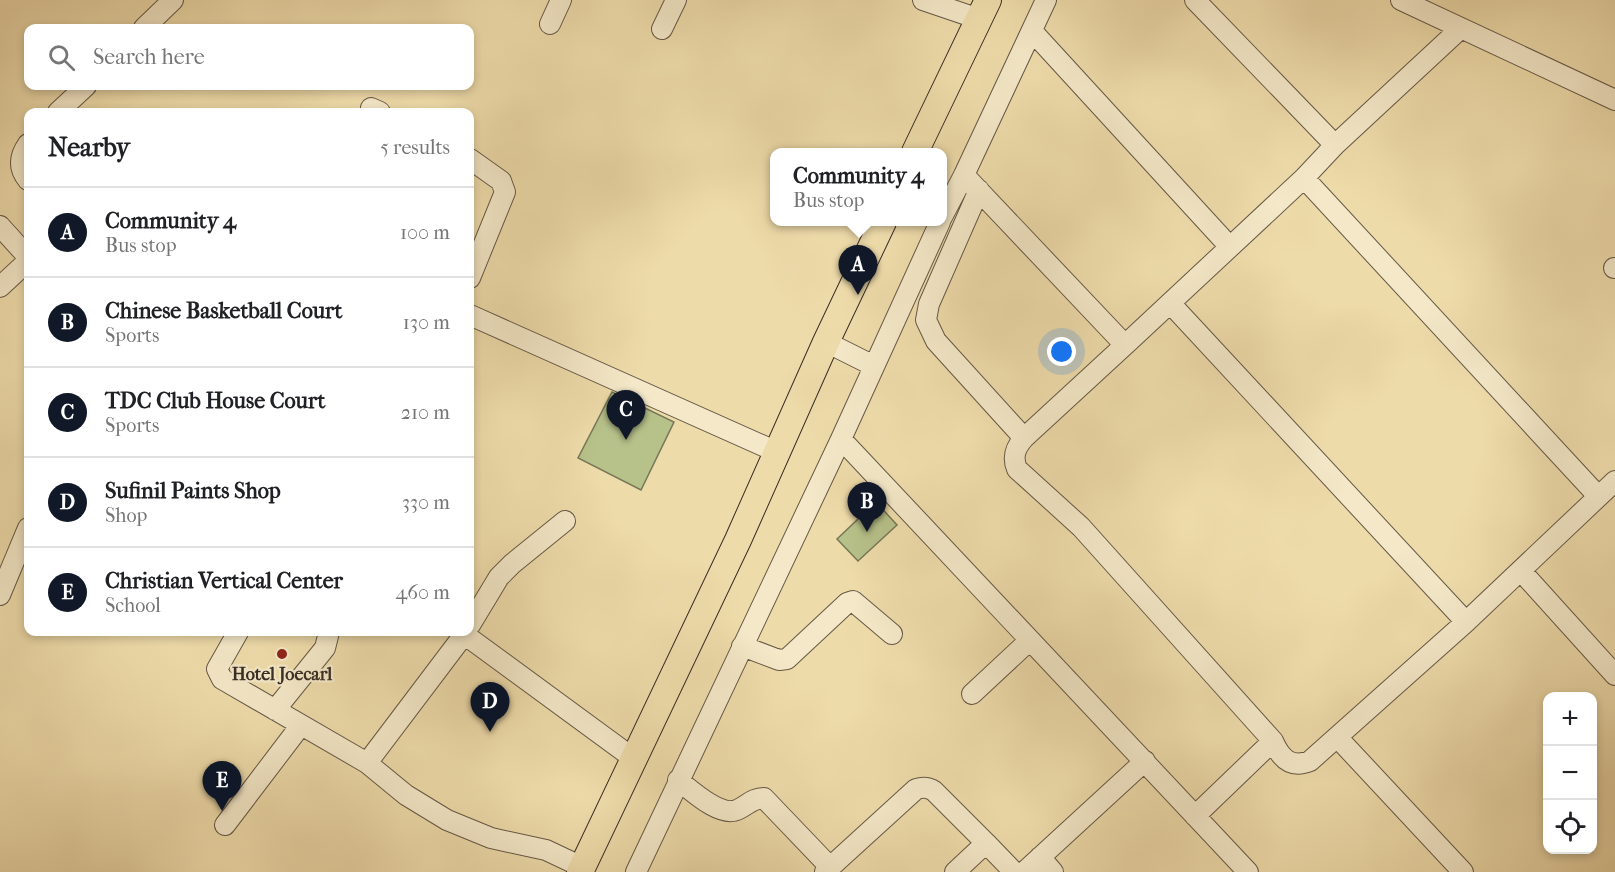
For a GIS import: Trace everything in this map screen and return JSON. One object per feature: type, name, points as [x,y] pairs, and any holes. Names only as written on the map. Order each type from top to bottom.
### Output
[{"type":"main road","points":[[917,148],[983,9]]},
{"type":"main road","points":[[581,870],[738,540],[826,342],[881,226]]},
{"type":"street","points":[[148,24],[173,0]]},
{"type":"street","points":[[550,24],[561,0]]},
{"type":"street","points":[[662,29],[676,0]]},
{"type":"street","points":[[923,0],[983,9]]},
{"type":"street","points":[[947,207],[1046,0]]},
{"type":"street","points":[[1195,0],[1335,145]]},
{"type":"street","points":[[1408,1],[1460,28],[1615,100]]},
{"type":"street","points":[[1460,28],[1335,145],[1304,178],[1024,438],[1016,449],[1014,462],[1017,469],[1081,527],[1273,741],[1279,755],[1284,759],[1303,764],[1310,761],[1466,622],[1615,481]]},
{"type":"street","points":[[1032,31],[1230,247]]},
{"type":"street","points":[[62,108],[82,90]]},
{"type":"street","points":[[24,151],[20,158],[20,167],[24,174]]},
{"type":"street","points":[[474,162],[501,181],[505,192],[474,253]]},
{"type":"street","points":[[964,175],[1125,345]]},
{"type":"street","points":[[1304,178],[1598,496]]},
{"type":"street","points":[[979,190],[929,304],[926,320],[936,341],[1024,438]]},
{"type":"street","points":[[0,226],[24,254]]},
{"type":"street","points":[[636,872],[841,440],[938,226]]},
{"type":"street","points":[[0,287],[24,263]]},
{"type":"street","points":[[1170,303],[1466,622]]},
{"type":"street","points":[[474,317],[777,452]]},
{"type":"street","points":[[826,342],[874,366]]},
{"type":"street","points":[[841,440],[1146,761],[1248,872]]},
{"type":"street","points":[[474,617],[499,577],[565,521]]},
{"type":"street","points":[[0,595],[24,554]]},
{"type":"street","points":[[1521,571],[1615,675]]},
{"type":"street","points":[[742,646],[778,660],[787,659],[847,603],[853,601],[892,634]]},
{"type":"street","points":[[236,636],[217,669],[222,679],[367,763],[406,795],[447,820],[491,838],[546,850],[581,870]]},
{"type":"street","points":[[275,710],[325,648],[328,636]]},
{"type":"street","points":[[367,763],[461,636]]},
{"type":"street","points":[[472,636],[633,758]]},
{"type":"street","points":[[972,694],[1030,640]]},
{"type":"street","points":[[225,825],[300,724]]},
{"type":"street","points":[[1337,737],[1463,872]]},
{"type":"street","points":[[1195,816],[1273,741]]},
{"type":"street","points":[[1024,872],[1047,865],[1146,761]]},
{"type":"street","points":[[678,780],[704,801],[726,812],[737,811],[755,798],[764,798],[827,870],[916,789],[929,788],[1014,872]]},
{"type":"street","points":[[955,872],[986,843]]},
{"type":"green space","points":[[612,392],[674,422],[641,490],[578,458]]},
{"type":"green space","points":[[876,502],[897,525],[858,561],[837,539]]},
{"type":"place","name":"Community 4","points":[[858,295]]},
{"type":"place","name":"TDC Club House Court","points":[[626,440]]},
{"type":"place","name":"Chinese Basketball Court","points":[[867,532]]},
{"type":"place","name":"Hotel Joecarl","points":[[282,654]]},
{"type":"place","name":"Sufinil Paints Shop","points":[[490,732]]},
{"type":"place","name":"Christian Vertical Center","points":[[222,811]]}]
